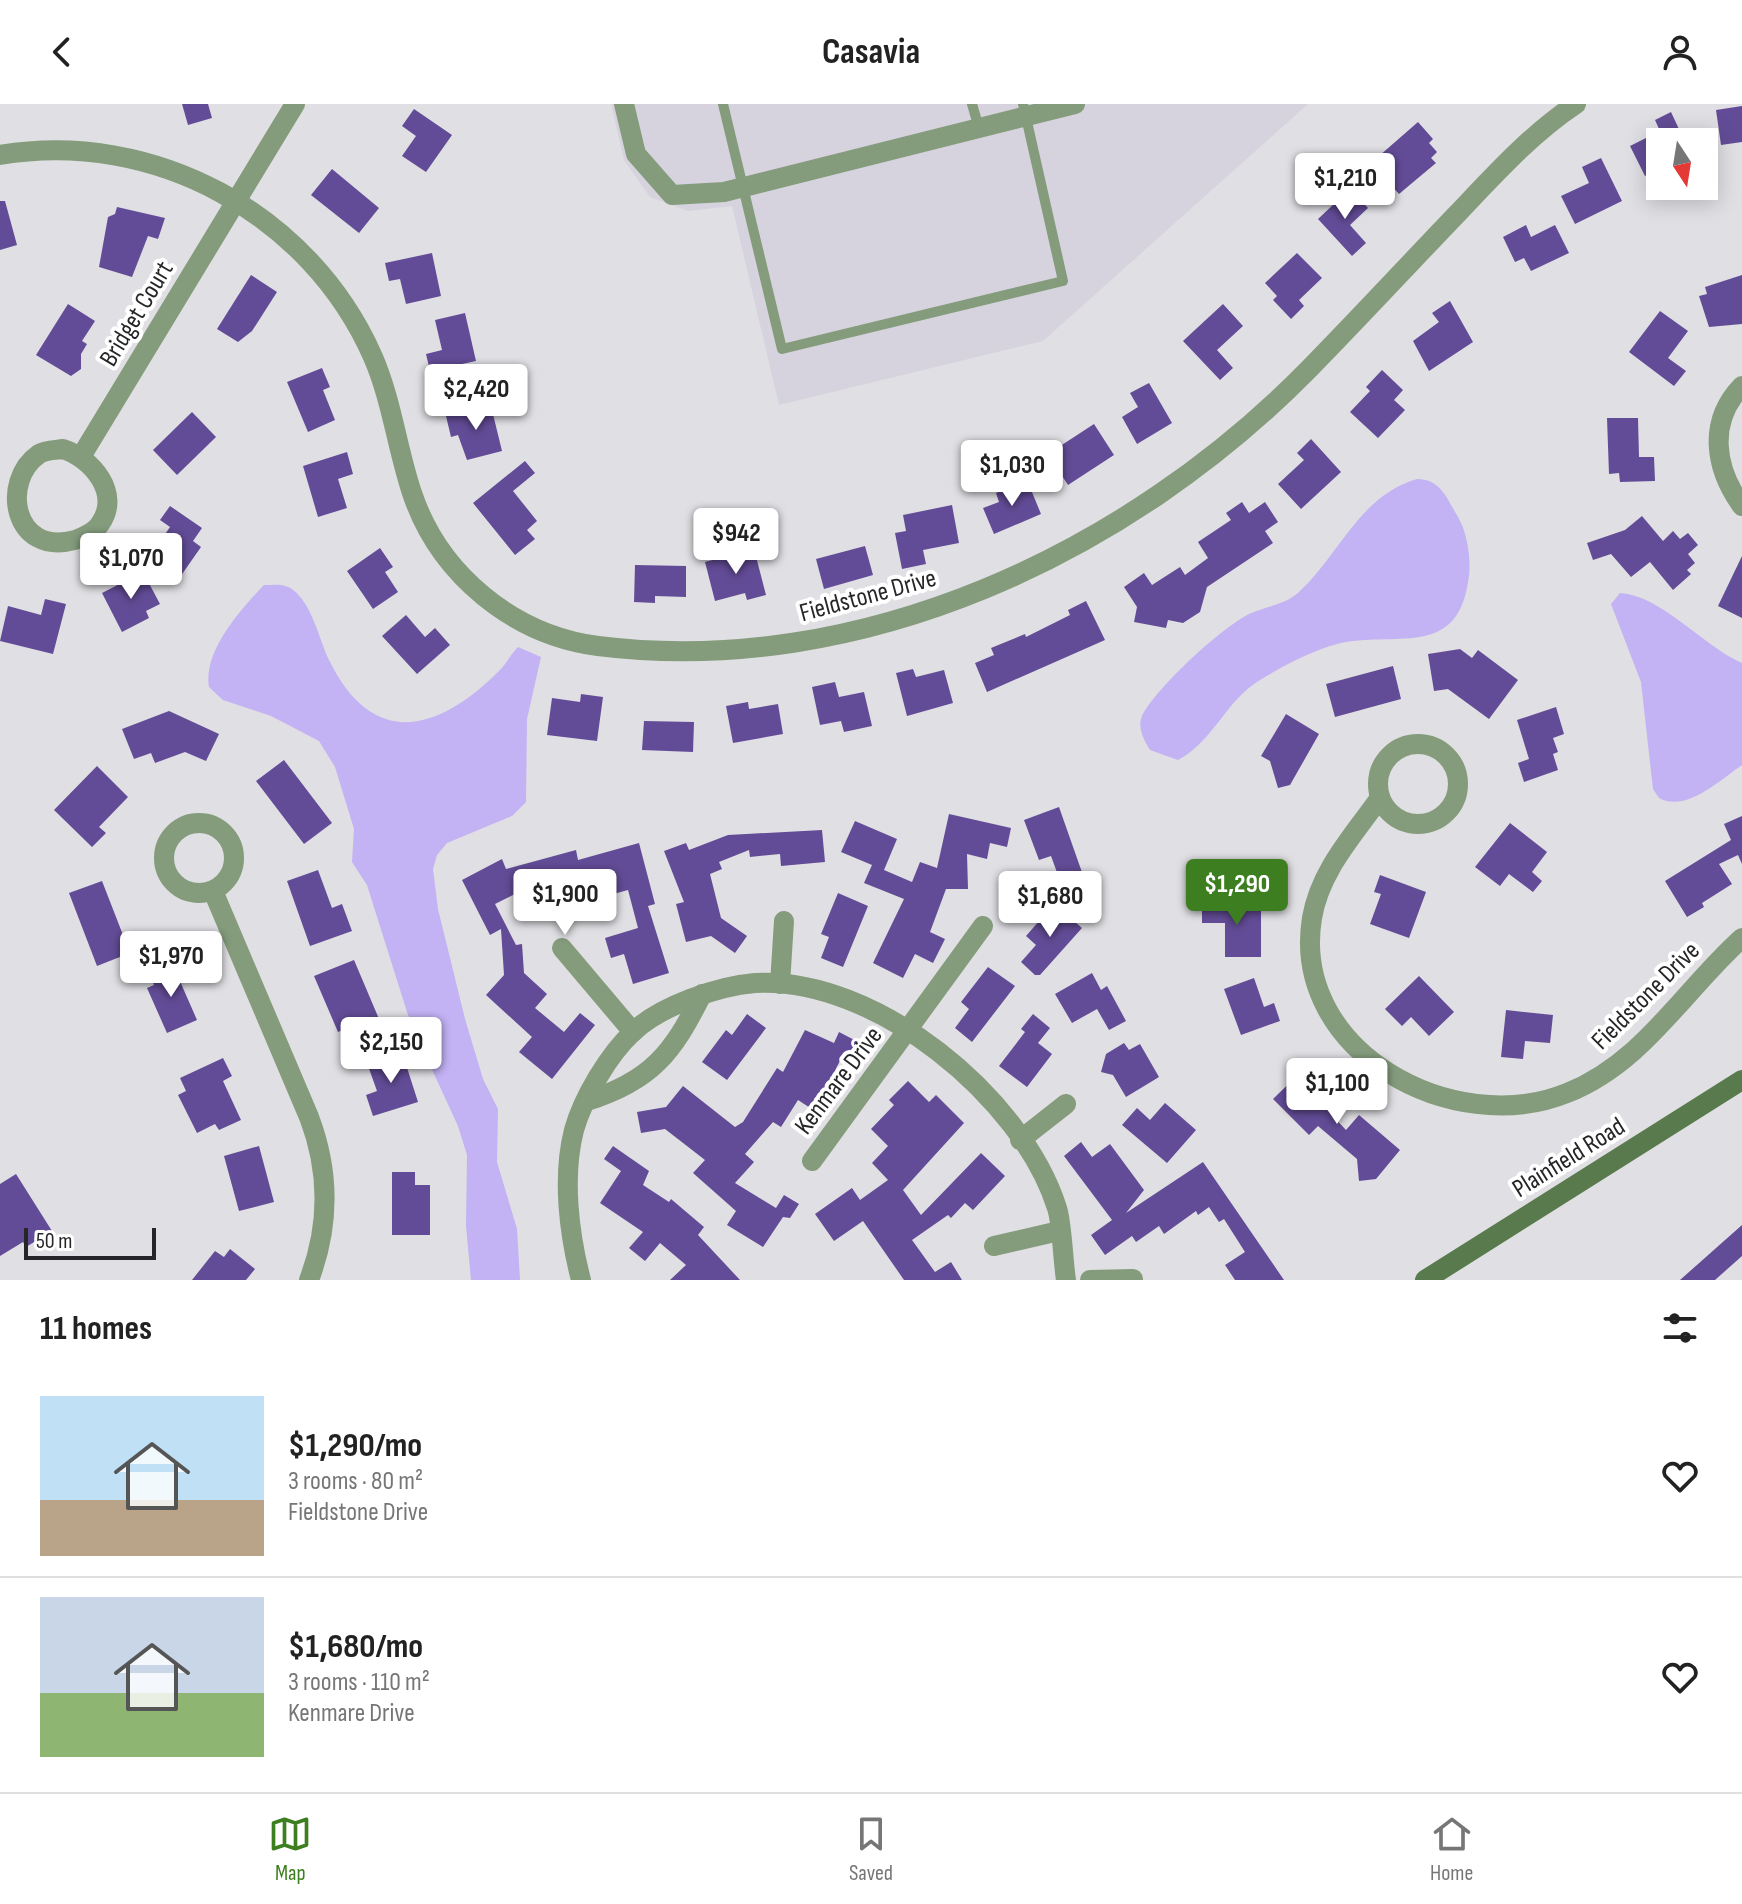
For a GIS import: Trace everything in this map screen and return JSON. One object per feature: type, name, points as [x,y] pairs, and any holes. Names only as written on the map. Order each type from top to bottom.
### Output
[{"type":"main road","name":"Plainfield Road","points":[[1425,1280],[1742,1080]]},
{"type":"street","points":[[237,199],[295,104]]},
{"type":"street","points":[[624,104],[636,154],[672,195],[744,187],[979,128],[1024,110],[1075,104]]},
{"type":"street","name":"Fieldstone Drive","points":[[0,155],[73,150],[132,158],[189,176],[237,199],[304,254],[325,277],[357,326],[383,382],[420,515],[433,539],[465,580],[501,611],[569,640],[601,647],[724,652],[804,641],[955,599],[1033,568],[1117,523],[1215,456],[1278,401],[1507,161],[1576,104]]},
{"type":"street","name":"Bridget Court","points":[[82,455],[237,199]]},
{"type":"street","points":[[1742,386],[1732,396],[1720,424],[1717,454],[1725,483],[1742,506]]},
{"type":"street","points":[[63,449],[82,455],[101,478],[108,498],[100,524],[81,539],[56,546],[28,535],[16,513],[17,480],[39,454],[63,449]]},
{"type":"street","name":"Fieldstone Drive","points":[[1379,799],[1395,819],[1420,825],[1444,817],[1458,795],[1457,770],[1441,750],[1417,743],[1393,751],[1378,773],[1379,799],[1322,879],[1311,921],[1315,972],[1335,1021],[1356,1048],[1385,1074],[1426,1093],[1467,1104],[1522,1105],[1564,1095],[1594,1081],[1631,1055],[1742,938]]},
{"type":"street","points":[[213,891],[321,1152],[325,1216],[309,1280]]},
{"type":"street","points":[[780,984],[784,921]]},
{"type":"street","name":"Kenmare Drive","points":[[812,1161],[983,926]]},
{"type":"street","points":[[562,948],[633,1032]]},
{"type":"street","name":"Kenmare Drive","points":[[581,1280],[569,1211],[570,1175],[574,1130],[587,1101],[633,1032],[702,994],[755,983],[780,984],[847,1000],[908,1033],[961,1068],[998,1105],[1032,1157],[1058,1210],[1066,1280]]},
{"type":"street","points":[[587,1101],[618,1091],[646,1075],[670,1053],[702,994]]},
{"type":"street","points":[[1020,1140],[1066,1104]]},
{"type":"street","points":[[994,1246],[1059,1231]]},
{"type":"street","points":[[1090,1280],[1133,1279]]},
{"type":"lane","points":[[723,104],[782,349],[1063,281],[1024,110]]},
{"type":"lane","points":[[972,104],[979,128]]},
{"type":"shaded area","points":[[611,104],[1308,104],[1043,341],[779,405],[732,206],[688,211],[650,197],[624,160]]},
{"type":"shaded area","points":[[1417,479],[1438,486],[1450,503],[1467,540],[1468,582],[1461,606],[1450,623],[1436,632],[1419,637],[1337,644],[1307,655],[1248,688],[1201,742],[1178,760],[1150,750],[1141,729],[1142,716],[1175,675],[1237,621],[1288,600],[1299,592],[1365,512],[1397,487]]},
{"type":"shaded area","points":[[264,585],[286,586],[300,596],[346,689],[366,708],[386,719],[408,722],[430,718],[453,708],[499,671],[518,647],[541,657],[527,719],[526,802],[512,816],[447,843],[437,855],[433,869],[438,909],[465,1019],[483,1079],[498,1109],[497,1162],[517,1229],[520,1280],[471,1280],[466,1226],[467,1155],[458,1126],[423,1050],[423,1036],[408,1015],[367,885],[352,862],[354,829],[335,767],[319,741],[271,716],[223,700],[209,687],[212,659],[218,645],[235,618]]},
{"type":"shaded area","points":[[1620,593],[1635,596],[1667,612],[1742,663],[1742,765],[1691,798],[1669,802],[1659,798],[1653,789],[1641,682],[1611,604]]},
{"type":"building","points":[[182,104],[208,104],[212,118],[188,125]]},
{"type":"building","points":[[1742,106],[1742,142],[1721,145],[1716,110]]},
{"type":"building","points":[[414,109],[452,135],[426,172],[402,156],[416,136],[402,126]]},
{"type":"building","points":[[1671,112],[1678,128],[1659,128],[1655,120]]},
{"type":"building","points":[[1418,122],[1433,139],[1429,143],[1437,152],[1431,158],[1436,163],[1399,194],[1371,163]]},
{"type":"building","points":[[1646,138],[1646,176],[1645,176],[1630,146]]},
{"type":"building","points":[[1601,158],[1622,201],[1575,224],[1561,196],[1589,183],[1582,167]]},
{"type":"building","points":[[332,169],[379,208],[359,233],[311,195]]},
{"type":"building","points":[[1350,189],[1368,208],[1350,225],[1366,243],[1352,256],[1318,219]]},
{"type":"building","points":[[0,201],[5,201],[17,245],[0,250]]},
{"type":"building","points":[[117,207],[165,218],[158,239],[148,236],[132,277],[99,267],[108,217],[115,214]]},
{"type":"building","points":[[1526,225],[1531,237],[1555,225],[1569,253],[1531,271],[1524,258],[1515,262],[1503,237]]},
{"type":"building","points":[[432,253],[441,296],[406,304],[400,279],[389,281],[385,263]]},
{"type":"building","points":[[1297,253],[1322,278],[1299,300],[1304,306],[1291,319],[1273,300],[1277,296],[1265,283]]},
{"type":"building","points":[[251,275],[277,292],[252,331],[238,342],[217,329]]},
{"type":"building","points":[[1742,275],[1742,324],[1709,327],[1699,296],[1707,294],[1705,287]]},
{"type":"building","points":[[1450,301],[1473,342],[1429,371],[1413,341],[1439,322],[1432,313]]},
{"type":"building","points":[[68,304],[95,321],[82,341],[87,344],[81,354],[81,369],[71,376],[36,355]]},
{"type":"building","points":[[1223,304],[1243,326],[1217,350],[1233,368],[1220,380],[1183,341]]},
{"type":"building","points":[[1660,311],[1688,331],[1668,358],[1686,371],[1674,386],[1629,352]]},
{"type":"building","points":[[465,313],[476,361],[430,371],[426,354],[442,350],[435,320]]},
{"type":"building","points":[[322,368],[330,387],[323,390],[335,420],[308,432],[287,382]]},
{"type":"building","points":[[1382,370],[1403,390],[1394,400],[1405,410],[1378,438],[1350,412],[1370,391],[1366,387]]},
{"type":"building","points":[[1149,383],[1172,423],[1137,444],[1122,417],[1138,407],[1130,393]]},
{"type":"building","points":[[491,406],[502,451],[467,460],[458,435],[451,437],[446,416]]},
{"type":"building","points":[[192,412],[216,437],[177,475],[153,450]]},
{"type":"building","points":[[1607,418],[1638,418],[1639,457],[1654,457],[1655,481],[1620,482],[1619,473],[1609,474]]},
{"type":"building","points":[[1094,424],[1114,455],[1068,485],[1048,454]]},
{"type":"building","points":[[1311,439],[1341,472],[1301,509],[1278,484],[1304,460],[1297,453]]},
{"type":"building","points":[[347,452],[353,474],[338,479],[347,508],[318,517],[303,466]]},
{"type":"building","points":[[525,461],[535,473],[513,491],[537,521],[527,530],[535,539],[515,555],[473,503]]},
{"type":"building","points":[[1027,480],[1041,514],[994,534],[983,508],[999,502],[996,493]]},
{"type":"building","points":[[1242,502],[1249,513],[1265,502],[1278,522],[1265,531],[1273,543],[1207,587],[1200,612],[1183,623],[1168,620],[1166,628],[1134,622],[1137,607],[1124,587],[1144,573],[1152,585],[1180,567],[1185,575],[1208,558],[1198,542],[1231,520],[1226,513]]},
{"type":"building","points":[[952,505],[959,543],[923,550],[926,564],[902,569],[895,533],[906,531],[903,515]]},
{"type":"building","points":[[170,506],[202,528],[193,541],[201,547],[180,577],[150,556],[170,527],[160,520]]},
{"type":"building","points":[[1642,516],[1663,541],[1673,531],[1680,539],[1688,533],[1698,545],[1688,554],[1695,563],[1687,570],[1691,574],[1673,590],[1650,562],[1631,577],[1611,554],[1593,560],[1587,543],[1625,530]]},
{"type":"building","points":[[865,546],[873,575],[824,589],[816,559]]},
{"type":"building","points":[[380,548],[393,567],[385,572],[398,592],[373,609],[347,571]]},
{"type":"building","points":[[754,549],[766,595],[747,600],[745,593],[715,601],[705,562]]},
{"type":"building","points":[[1742,556],[1742,618],[1718,606]]},
{"type":"building","points":[[635,565],[686,566],[686,597],[655,596],[655,603],[634,602]]},
{"type":"building","points":[[143,572],[160,604],[146,611],[149,618],[122,632],[102,593]]},
{"type":"building","points":[[45,599],[66,604],[53,654],[0,641],[8,606],[41,615]]},
{"type":"building","points":[[1086,601],[1105,640],[987,692],[975,663],[994,655],[991,648],[1025,634],[1026,637],[1070,615],[1068,610]]},
{"type":"building","points":[[406,615],[425,637],[435,628],[450,645],[417,674],[382,636]]},
{"type":"building","points":[[1460,649],[1472,658],[1478,650],[1518,680],[1489,719],[1448,689],[1434,691],[1428,654]]},
{"type":"building","points":[[1393,666],[1401,699],[1335,717],[1326,684]]},
{"type":"building","points":[[913,669],[916,677],[944,670],[953,703],[907,716],[896,673]]},
{"type":"building","points":[[835,682],[839,697],[864,692],[872,726],[844,732],[841,721],[820,725],[812,687]]},
{"type":"building","points":[[581,694],[603,697],[597,741],[547,735],[552,698],[580,702]]},
{"type":"building","points":[[748,702],[749,709],[778,704],[783,734],[733,743],[726,706]]},
{"type":"building","points":[[1556,707],[1564,734],[1553,738],[1558,752],[1553,754],[1558,770],[1524,782],[1518,763],[1529,759],[1517,720]]},
{"type":"building","points":[[169,711],[219,734],[206,761],[185,752],[155,763],[151,753],[134,759],[122,729]]},
{"type":"building","points":[[1286,714],[1319,734],[1290,785],[1278,788],[1270,761],[1261,756]]},
{"type":"building","points":[[644,721],[694,722],[693,752],[642,750]]},
{"type":"building","points":[[284,760],[332,823],[304,844],[256,781]]},
{"type":"building","points":[[97,766],[128,797],[99,827],[106,833],[92,847],[54,810]]},
{"type":"building","points":[[1059,807],[1084,878],[1062,886],[1051,856],[1039,860],[1024,820]]},
{"type":"building","points":[[949,814],[1011,828],[1007,847],[990,843],[987,859],[967,854],[968,889],[946,889],[930,932],[945,939],[933,963],[915,954],[903,978],[873,963],[904,899],[864,883],[872,865],[841,852],[855,821],[897,839],[884,870],[912,882],[920,862],[937,868]]},
{"type":"building","points":[[1742,816],[1742,864],[1738,855],[1719,864],[1732,884],[1702,903],[1704,907],[1687,917],[1665,881],[1731,840],[1724,824]]},
{"type":"building","points":[[1510,823],[1547,852],[1532,872],[1542,881],[1533,892],[1509,874],[1500,886],[1475,867]]},
{"type":"building","points":[[822,830],[825,862],[781,866],[780,854],[750,857],[749,850],[719,862],[722,869],[710,874],[721,918],[747,936],[735,953],[711,936],[686,942],[676,904],[684,902],[664,851],[686,843],[689,850],[728,835]]},
{"type":"building","points":[[639,843],[655,904],[648,906],[669,973],[633,984],[624,954],[611,958],[605,938],[638,928],[628,890],[566,907],[561,889],[533,896],[531,886],[495,904],[516,945],[522,944],[524,973],[547,994],[535,1008],[564,1032],[580,1013],[595,1025],[552,1079],[519,1052],[532,1037],[486,995],[504,975],[501,929],[490,935],[462,880],[502,859],[506,869],[576,850],[578,860]]},
{"type":"building","points":[[318,870],[332,908],[342,904],[352,931],[310,946],[287,881]]},
{"type":"building","points":[[1380,875],[1426,892],[1409,938],[1370,924],[1381,894],[1374,892]]},
{"type":"building","points":[[102,881],[130,953],[97,966],[69,893]]},
{"type":"building","points":[[838,893],[868,906],[843,967],[821,958],[829,937],[821,934]]},
{"type":"building","points":[[1202,903],[1261,904],[1261,957],[1225,957],[1225,923],[1202,923]]},
{"type":"building","points":[[1054,904],[1082,928],[1040,975],[1035,975],[1021,962],[1036,945],[1026,936]]},
{"type":"building","points":[[354,960],[382,1026],[361,1035],[356,1024],[338,1032],[314,976]]},
{"type":"building","points":[[172,963],[197,1020],[167,1033],[147,988],[154,985],[149,973]]},
{"type":"building","points":[[988,967],[1015,986],[972,1042],[955,1028],[969,1009],[961,1002]]},
{"type":"building","points":[[1092,973],[1101,990],[1107,986],[1126,1021],[1109,1030],[1097,1009],[1072,1023],[1055,994]]},
{"type":"building","points":[[1419,976],[1454,1012],[1429,1036],[1411,1017],[1402,1026],[1385,1009]]},
{"type":"building","points":[[1254,978],[1264,1007],[1274,1003],[1280,1021],[1241,1035],[1224,989]]},
{"type":"building","points":[[1506,1010],[1553,1015],[1550,1043],[1525,1041],[1523,1059],[1501,1057]]},
{"type":"building","points":[[747,1014],[766,1028],[727,1080],[702,1062],[726,1030],[732,1035]]},
{"type":"building","points":[[1033,1014],[1050,1028],[1038,1043],[1052,1054],[1027,1087],[999,1066],[1025,1032],[1021,1029]]},
{"type":"building","points":[[805,1030],[834,1043],[839,1032],[866,1046],[857,1062],[843,1055],[824,1092],[832,1097],[821,1115],[798,1100],[781,1127],[773,1122],[745,1154],[754,1162],[735,1183],[776,1208],[784,1195],[799,1204],[790,1218],[783,1217],[763,1247],[727,1225],[736,1211],[693,1173],[705,1160],[665,1129],[641,1133],[637,1112],[666,1107],[683,1086],[735,1127],[743,1122],[777,1068],[783,1072]]},
{"type":"building","points":[[1124,1043],[1129,1050],[1140,1044],[1159,1077],[1126,1097],[1113,1075],[1101,1072],[1106,1054]]},
{"type":"building","points":[[402,1052],[418,1102],[373,1116],[366,1095],[377,1091],[367,1063]]},
{"type":"building","points":[[223,1058],[232,1076],[223,1081],[241,1120],[219,1130],[215,1124],[197,1133],[178,1095],[186,1091],[180,1078]]},
{"type":"building","points":[[1308,1065],[1323,1081],[1311,1093],[1346,1130],[1359,1115],[1400,1150],[1376,1179],[1359,1181],[1357,1159],[1318,1126],[1309,1135],[1273,1099]]},
{"type":"building","points":[[908,1081],[929,1102],[936,1095],[964,1123],[903,1190],[921,1215],[981,1153],[1005,1176],[973,1210],[965,1203],[951,1218],[948,1215],[912,1240],[935,1272],[951,1262],[962,1280],[904,1280],[863,1221],[834,1241],[815,1214],[852,1188],[860,1200],[888,1180],[872,1163],[888,1146],[871,1129],[894,1105],[889,1100]]},
{"type":"building","points":[[1165,1103],[1196,1130],[1167,1163],[1122,1125],[1137,1108],[1150,1120]]},
{"type":"building","points":[[1081,1142],[1092,1157],[1110,1144],[1144,1190],[1126,1213],[1203,1162],[1284,1280],[1235,1280],[1225,1265],[1245,1252],[1224,1219],[1219,1222],[1209,1207],[1198,1215],[1196,1211],[1164,1234],[1159,1226],[1136,1242],[1132,1236],[1105,1255],[1091,1235],[1112,1220],[1064,1156]]},
{"type":"building","points":[[259,1146],[274,1202],[239,1211],[224,1156]]},
{"type":"building","points":[[613,1146],[649,1171],[643,1185],[669,1202],[671,1199],[704,1227],[698,1235],[740,1280],[670,1280],[686,1265],[660,1243],[645,1261],[629,1248],[643,1232],[600,1203],[621,1171],[604,1159]]},
{"type":"building","points":[[392,1172],[415,1172],[415,1185],[430,1185],[430,1235],[392,1235]]},
{"type":"building","points":[[16,1174],[52,1231],[26,1247],[23,1242],[0,1256],[0,1184]]},
{"type":"building","points":[[1742,1225],[1742,1256],[1715,1280],[1680,1280]]},
{"type":"building","points":[[230,1249],[255,1269],[246,1280],[192,1280],[215,1251],[224,1257]]}]
